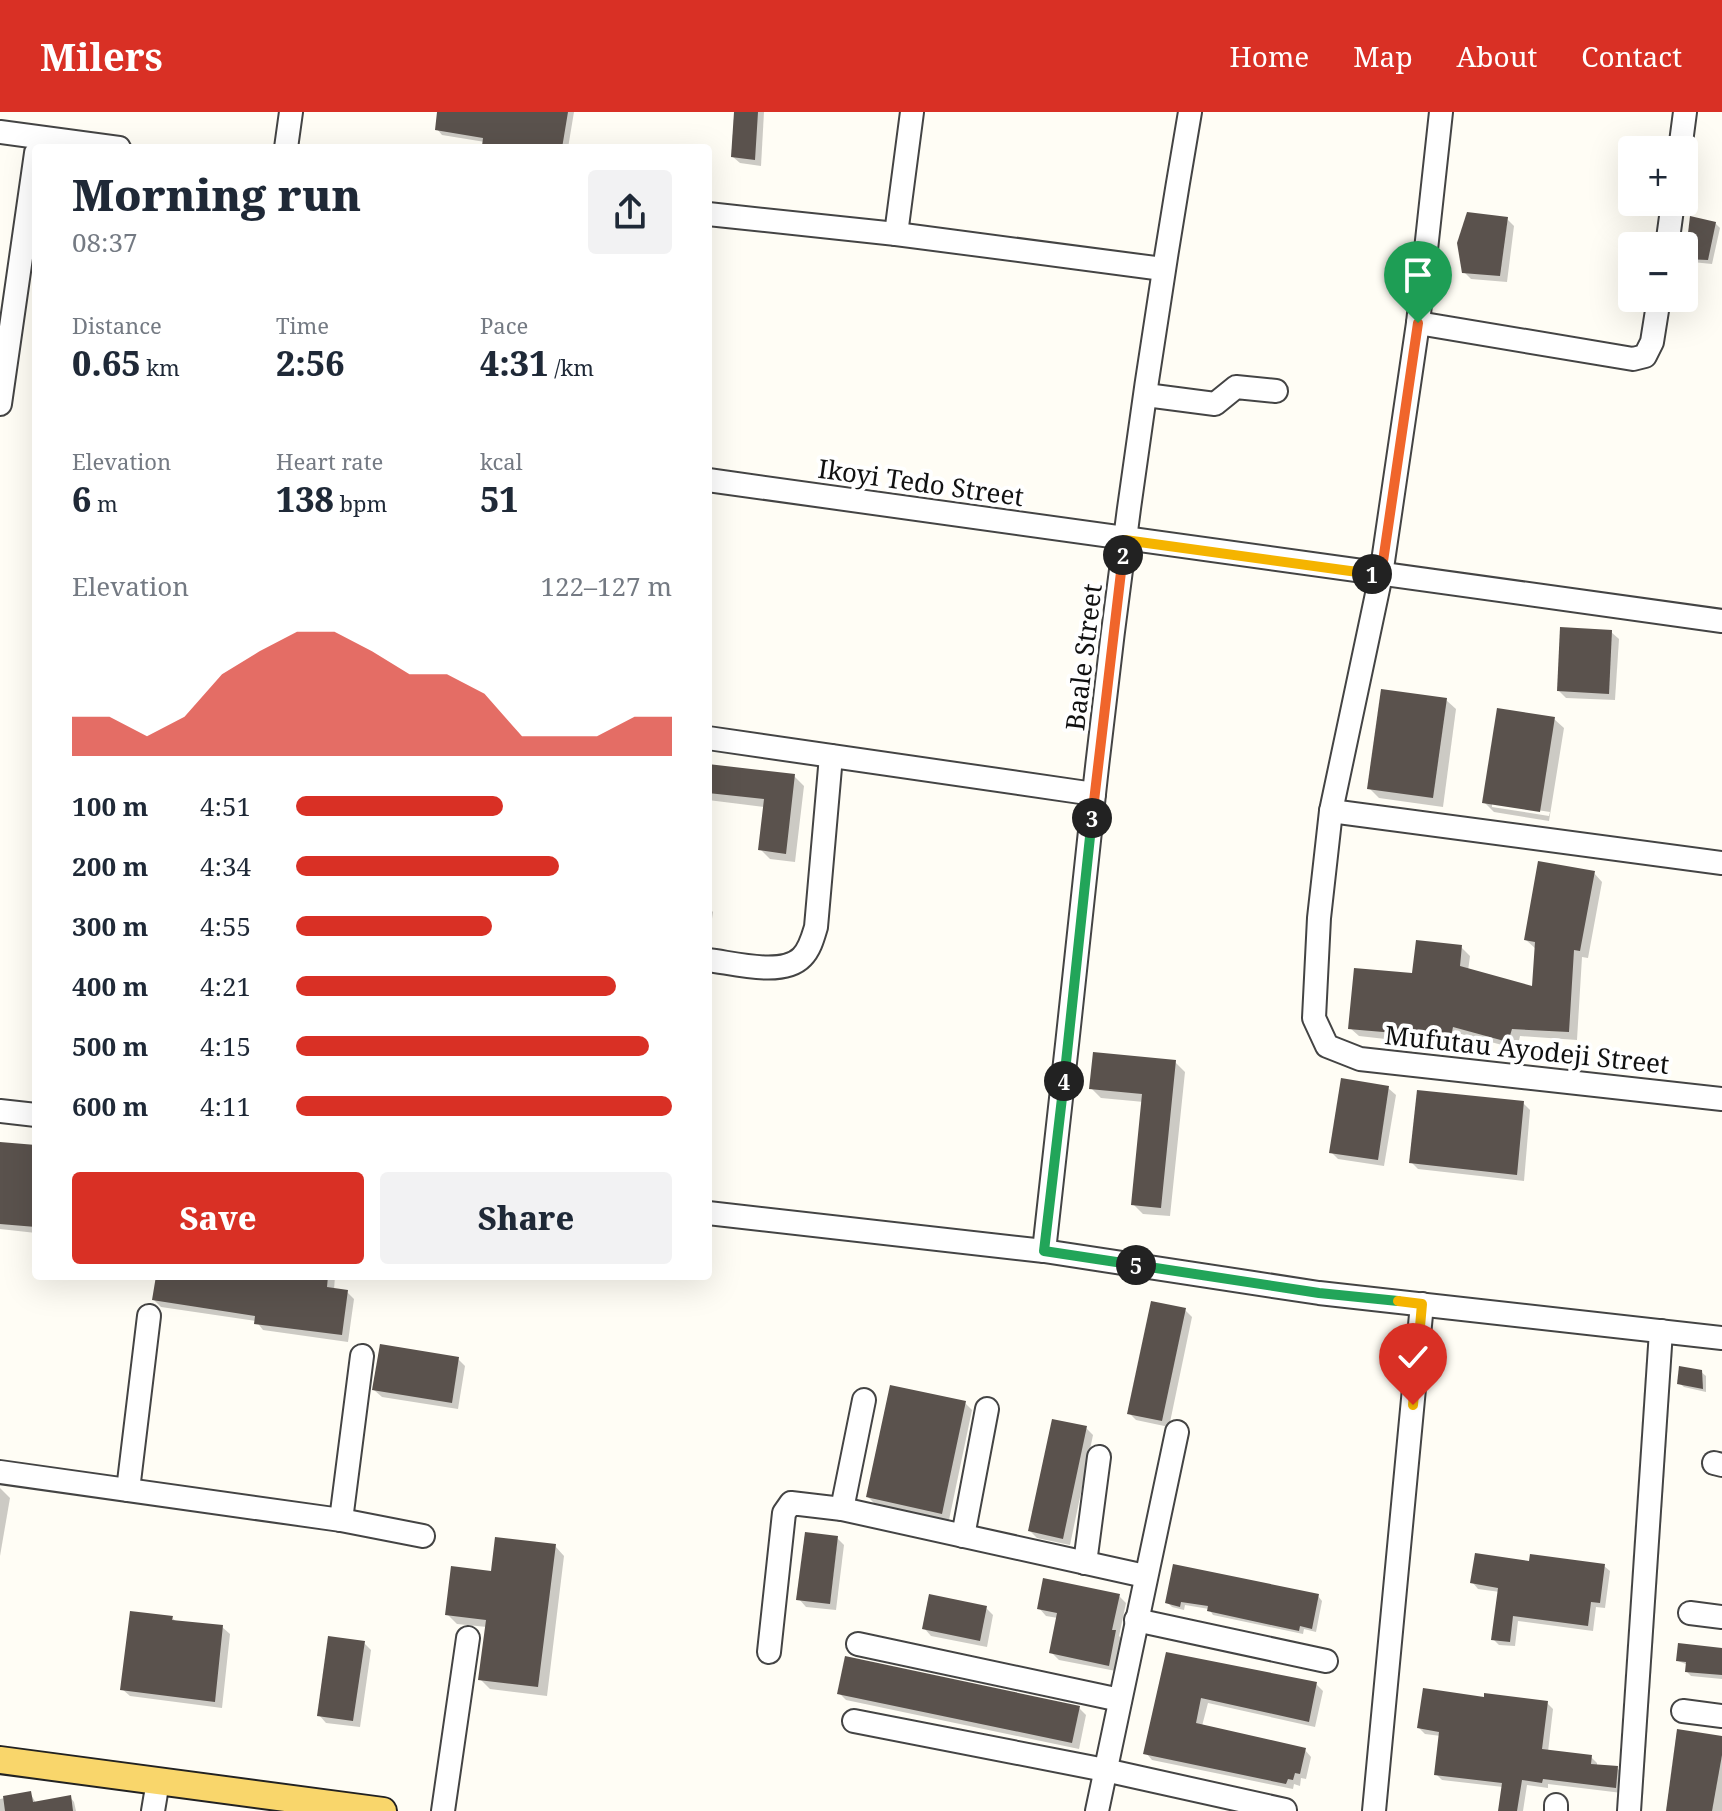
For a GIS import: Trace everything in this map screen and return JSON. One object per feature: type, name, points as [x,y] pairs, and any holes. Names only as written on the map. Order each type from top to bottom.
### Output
[{"type":"main road","points":[[0,1760],[383,1811]]},
{"type":"street","points":[[287,144],[291,112]]},
{"type":"street","points":[[896,234],[912,112]]},
{"type":"street","name":"Baale Street","points":[[1044,1251],[1125,540],[1163,269],[1190,112]]},
{"type":"street","points":[[1441,112],[1418,323],[1381,575],[1331,811],[1722,863]]},
{"type":"street","points":[[1682,136],[1685,112]]},
{"type":"street","points":[[0,132],[32,144]]},
{"type":"street","points":[[0,404],[32,181]]},
{"type":"street","points":[[712,214],[896,234],[1163,269]]},
{"type":"street","points":[[1418,323],[1633,359],[1645,356],[1652,342],[1657,312]]},
{"type":"street","points":[[1146,395],[1215,404],[1236,387],[1276,391]]},
{"type":"street","name":"Ikoyi Tedo Street","points":[[712,481],[1722,621]]},
{"type":"street","points":[[712,739],[1094,794]]},
{"type":"street","points":[[712,960],[780,969],[802,958],[810,945],[816,927],[831,756]]},
{"type":"street","name":"Mufutau Ayodeji Street","points":[[1331,811],[1319,918],[1314,1018],[1327,1046],[1360,1059],[1722,1099]]},
{"type":"street","points":[[0,1111],[32,1115]]},
{"type":"street","points":[[712,1213],[1044,1251],[1319,1293],[1722,1338]]},
{"type":"street","points":[[1374,1811],[1422,1304]]},
{"type":"street","points":[[128,1490],[149,1316]]},
{"type":"street","points":[[1629,1811],[1661,1331]]},
{"type":"street","points":[[341,1520],[362,1356]]},
{"type":"street","points":[[842,1509],[864,1400]]},
{"type":"street","points":[[963,1536],[987,1409]]},
{"type":"street","points":[[1097,1811],[1177,1432]]},
{"type":"street","points":[[1085,1563],[1099,1457]]},
{"type":"street","points":[[0,1472],[341,1520],[423,1536]]},
{"type":"street","points":[[769,1652],[784,1513],[791,1503],[842,1509],[1145,1576]]},
{"type":"street","points":[[1690,1613],[1722,1617]]},
{"type":"street","points":[[1136,1620],[1326,1661]]},
{"type":"street","points":[[443,1811],[468,1638]]},
{"type":"street","points":[[858,1644],[1120,1700]]},
{"type":"street","points":[[1683,1711],[1722,1716]]},
{"type":"street","points":[[854,1721],[1105,1770],[1285,1810]]},
{"type":"street","points":[[153,1811],[158,1781]]},
{"type":"building","points":[[437,112],[568,112],[563,144],[482,144],[483,138],[435,130]]},
{"type":"building","points":[[734,112],[758,112],[755,160],[731,157]]},
{"type":"building","points":[[1467,212],[1508,217],[1500,276],[1462,273],[1457,243]]},
{"type":"building","points":[[1690,216],[1716,222],[1708,260],[1698,260],[1698,232],[1688,232]]},
{"type":"building","points":[[1560,627],[1612,630],[1609,694],[1557,691]]},
{"type":"building","points":[[1381,689],[1447,698],[1433,798],[1367,789]]},
{"type":"building","points":[[1497,708],[1555,717],[1540,812],[1482,803]]},
{"type":"building","points":[[712,764],[795,774],[786,854],[758,850],[764,799],[712,793]]},
{"type":"building","points":[[1538,861],[1595,871],[1580,951],[1574,950],[1569,1032],[1512,1029],[1508,1042],[1453,1027],[1451,1037],[1395,1030],[1395,1033],[1348,1029],[1354,968],[1412,973],[1416,940],[1462,945],[1460,966],[1532,986],[1535,942],[1524,940]]},
{"type":"building","points":[[1093,1052],[1176,1060],[1161,1208],[1131,1205],[1142,1094],[1089,1089]]},
{"type":"building","points":[[1341,1078],[1389,1086],[1378,1160],[1329,1153]]},
{"type":"building","points":[[1417,1090],[1524,1101],[1517,1175],[1409,1163]]},
{"type":"building","points":[[0,1142],[32,1145],[32,1227],[0,1224]]},
{"type":"building","points":[[155,1280],[328,1280],[327,1287],[348,1290],[342,1335],[254,1324],[255,1316],[152,1300]]},
{"type":"building","points":[[1151,1301],[1186,1308],[1162,1421],[1127,1414]]},
{"type":"building","points":[[380,1344],[459,1357],[452,1403],[372,1390]]},
{"type":"building","points":[[1679,1366],[1702,1370],[1703,1389],[1677,1384]]},
{"type":"building","points":[[890,1385],[966,1401],[942,1514],[866,1497]]},
{"type":"building","points":[[1052,1419],[1087,1426],[1063,1539],[1028,1531]]},
{"type":"building","points":[[805,1532],[838,1536],[830,1604],[796,1600]]},
{"type":"building","points":[[495,1537],[556,1544],[538,1687],[478,1680],[486,1620],[445,1615],[451,1566],[491,1571]]},
{"type":"building","points":[[1475,1553],[1529,1561],[1530,1554],[1605,1564],[1600,1603],[1591,1602],[1588,1626],[1513,1616],[1510,1642],[1491,1640],[1498,1588],[1470,1583]]},
{"type":"building","points":[[1173,1564],[1319,1594],[1312,1629],[1300,1626],[1299,1631],[1207,1611],[1208,1606],[1181,1602],[1180,1607],[1165,1603]]},
{"type":"building","points":[[1043,1578],[1120,1594],[1112,1630],[1116,1630],[1109,1666],[1049,1653],[1057,1613],[1037,1609]]},
{"type":"building","points":[[929,1594],[987,1606],[980,1641],[922,1629]]},
{"type":"building","points":[[130,1611],[173,1616],[172,1620],[223,1625],[215,1702],[120,1690]]},
{"type":"building","points":[[328,1636],[365,1641],[353,1721],[317,1716]]},
{"type":"building","points":[[1678,1643],[1722,1648],[1722,1675],[1685,1672],[1686,1662],[1676,1661]]},
{"type":"building","points":[[1166,1652],[1317,1682],[1309,1722],[1201,1698],[1196,1723],[1306,1748],[1300,1774],[1295,1773],[1293,1780],[1288,1779],[1286,1784],[1143,1754]]},
{"type":"building","points":[[845,1656],[1080,1706],[1072,1743],[837,1694]]},
{"type":"building","points":[[1423,1688],[1484,1697],[1484,1693],[1548,1701],[1542,1749],[1592,1755],[1591,1764],[1618,1766],[1616,1788],[1543,1779],[1542,1783],[1522,1780],[1517,1811],[1498,1811],[1502,1783],[1434,1775],[1439,1732],[1417,1728]]},
{"type":"building","points":[[1677,1729],[1722,1736],[1722,1755],[1712,1811],[1666,1811]]},
{"type":"building","points":[[31,1791],[33,1802],[71,1795],[73,1811],[5,1811],[3,1796]]},
{"type":"route","points":[[1413,1405],[1422,1304],[1319,1293],[1044,1251],[1125,540],[1381,575],[1418,323]]}]
